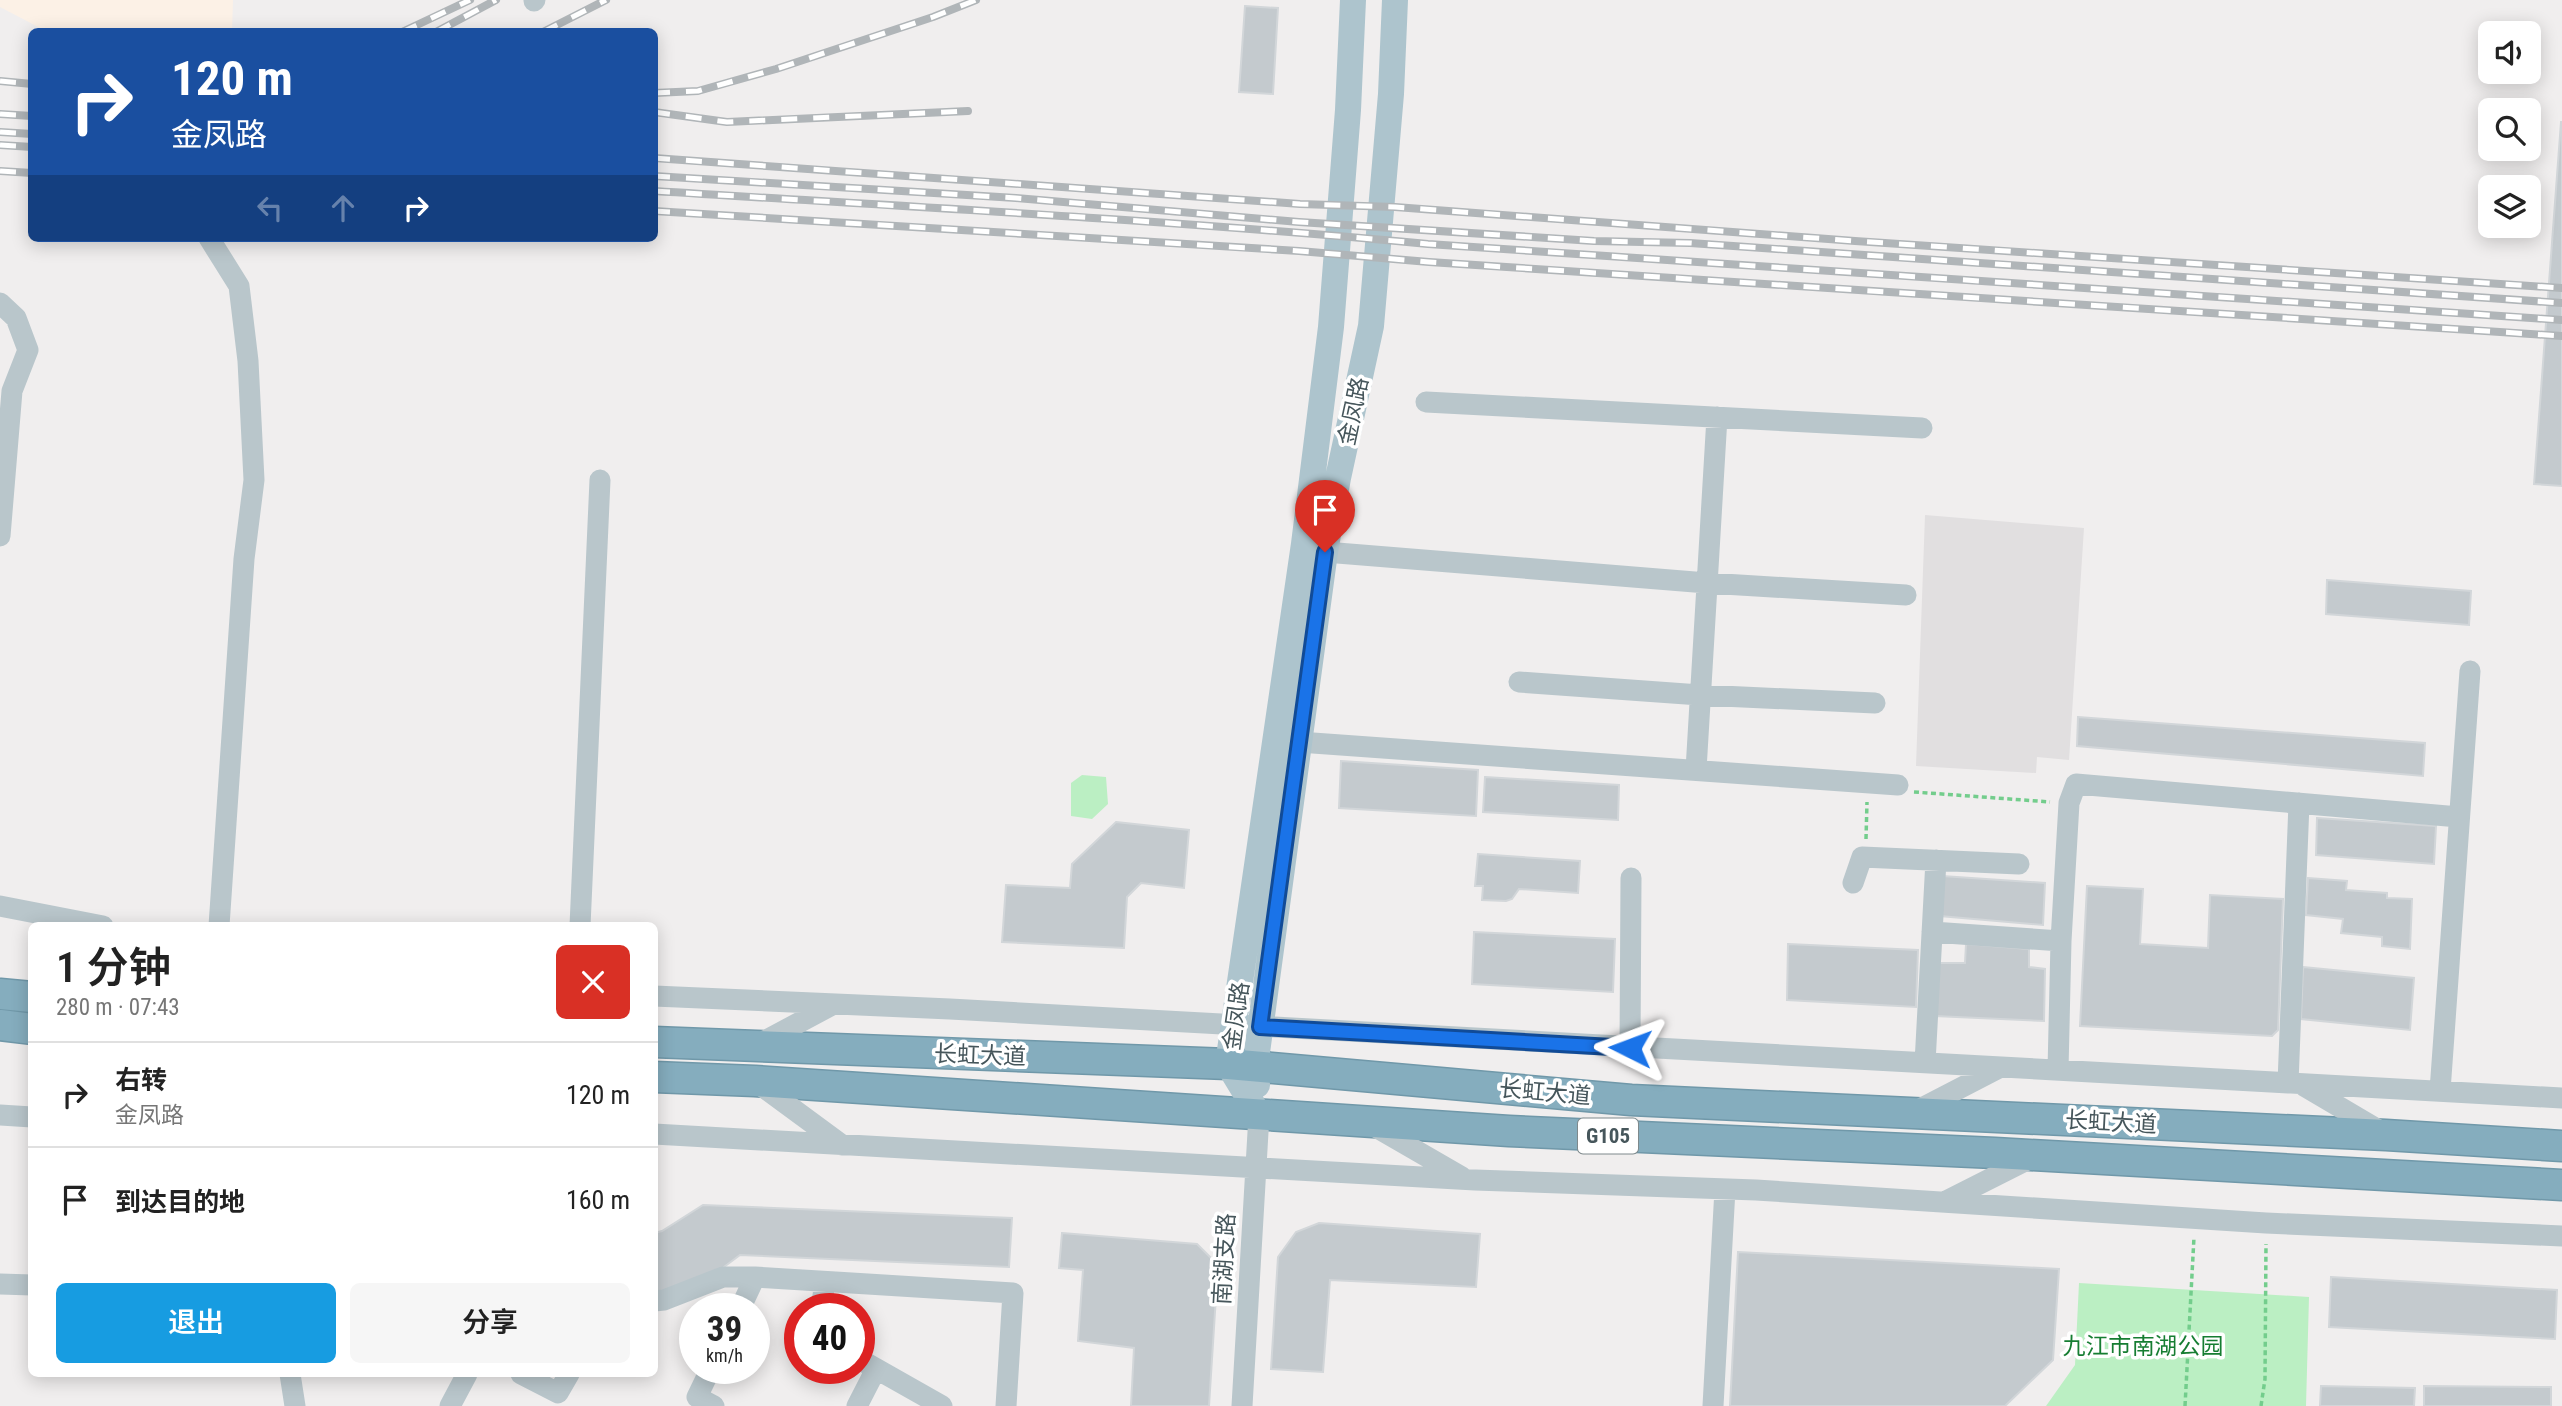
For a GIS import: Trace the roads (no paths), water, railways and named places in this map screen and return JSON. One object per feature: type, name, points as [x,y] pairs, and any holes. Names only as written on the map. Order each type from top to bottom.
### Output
[{"type":"highway","points":[[0,994],[28,997]]},
{"type":"highway","points":[[0,1025],[28,1028]]},
{"type":"highway","name":"长虹大道","points":[[658,1042],[1242,1065],[1631,1100],[2386,1135],[2562,1146]]},
{"type":"highway","name":"长虹大道","points":[[658,1077],[755,1081],[1509,1131],[2562,1185]]},
{"type":"main road","name":"金凤路","points":[[1259,1115],[1242,1065],[1331,327],[1348,110],[1353,0]]},
{"type":"main road","name":"金凤路","points":[[1247,1026],[1299,742],[1338,478],[1371,326],[1391,94],[1395,0]]},
{"type":"street","points":[[212,242],[239,286],[248,361],[254,480],[244,559],[219,922]]},
{"type":"street","points":[[0,303],[16,318],[28,350],[12,391],[0,536]]},
{"type":"street","points":[[1426,402],[1922,428]]},
{"type":"street","points":[[1696,770],[1717,417]]},
{"type":"street","points":[[580,922],[600,480]]},
{"type":"street","points":[[1325,552],[1707,583],[1906,595]]},
{"type":"street","points":[[2440,1091],[2470,671]]},
{"type":"street","points":[[1519,682],[1700,695],[1875,703]]},
{"type":"street","points":[[1299,742],[1868,782],[1903,788]]},
{"type":"street","points":[[2058,1070],[2061,941],[2069,803],[2077,784],[2459,817]]},
{"type":"street","points":[[2294,1083],[2300,803]]},
{"type":"street","points":[[1853,883],[1862,857],[2019,864]]},
{"type":"street","points":[[1926,1063],[1936,860]]},
{"type":"street","points":[[1630,1048],[1631,878]]},
{"type":"street","points":[[0,906],[82,922]]},
{"type":"street","points":[[1932,932],[2061,941]]},
{"type":"street","points":[[658,996],[2562,1098]]},
{"type":"street","points":[[756,1046],[834,1004]]},
{"type":"street","points":[[1914,1112],[2001,1067]]},
{"type":"street","points":[[755,1081],[842,1145]]},
{"type":"street","points":[[2294,1083],[2386,1135]]},
{"type":"street","points":[[0,1115],[28,1117]]},
{"type":"street","name":"南湖支路","points":[[1242,1406],[1259,1115]]},
{"type":"street","points":[[1367,1122],[1465,1179]]},
{"type":"street","points":[[658,1133],[1465,1179],[1725,1189],[2195,1219],[2562,1237]]},
{"type":"street","points":[[1944,1202],[2035,1156]]},
{"type":"street","points":[[1713,1406],[1725,1189]]},
{"type":"street","points":[[658,1301],[723,1277],[1013,1293],[1006,1406]]},
{"type":"street","points":[[748,1293],[755,1278]]},
{"type":"street","points":[[823,1293],[825,1282]]},
{"type":"street","points":[[0,1284],[28,1285]]},
{"type":"street","points":[[875,1368],[942,1406]]},
{"type":"street","points":[[290,1377],[295,1406]]},
{"type":"street","points":[[450,1406],[465,1377]]},
{"type":"street","points":[[527,1377],[558,1393],[567,1377]]},
{"type":"street","points":[[703,1384],[697,1397],[714,1406]]},
{"type":"street","points":[[857,1406],[863,1384]]},
{"type":"railway","points":[[410,28],[470,0]]},
{"type":"railway","points":[[444,28],[496,0]]},
{"type":"railway","points":[[551,28],[606,0]]},
{"type":"railway","points":[[658,93],[698,91],[776,69],[976,0]]},
{"type":"railway","points":[[0,81],[28,84]]},
{"type":"railway","points":[[658,113],[727,122],[968,111]]},
{"type":"railway","points":[[0,114],[28,116]]},
{"type":"railway","points":[[0,132],[28,134]]},
{"type":"railway","points":[[0,145],[28,147]]},
{"type":"railway","points":[[658,158],[2562,288]]},
{"type":"railway","points":[[0,171],[28,173]]},
{"type":"railway","points":[[658,176],[1016,198],[1299,222],[1594,241],[1690,243],[2562,303]]},
{"type":"railway","points":[[658,191],[1138,221],[1428,244],[2562,320]]},
{"type":"railway","points":[[658,211],[1299,251],[1429,262],[2562,336]]},
{"type":"park label","name":"九江市南湖公园","points":[[2143,1346]]}]
